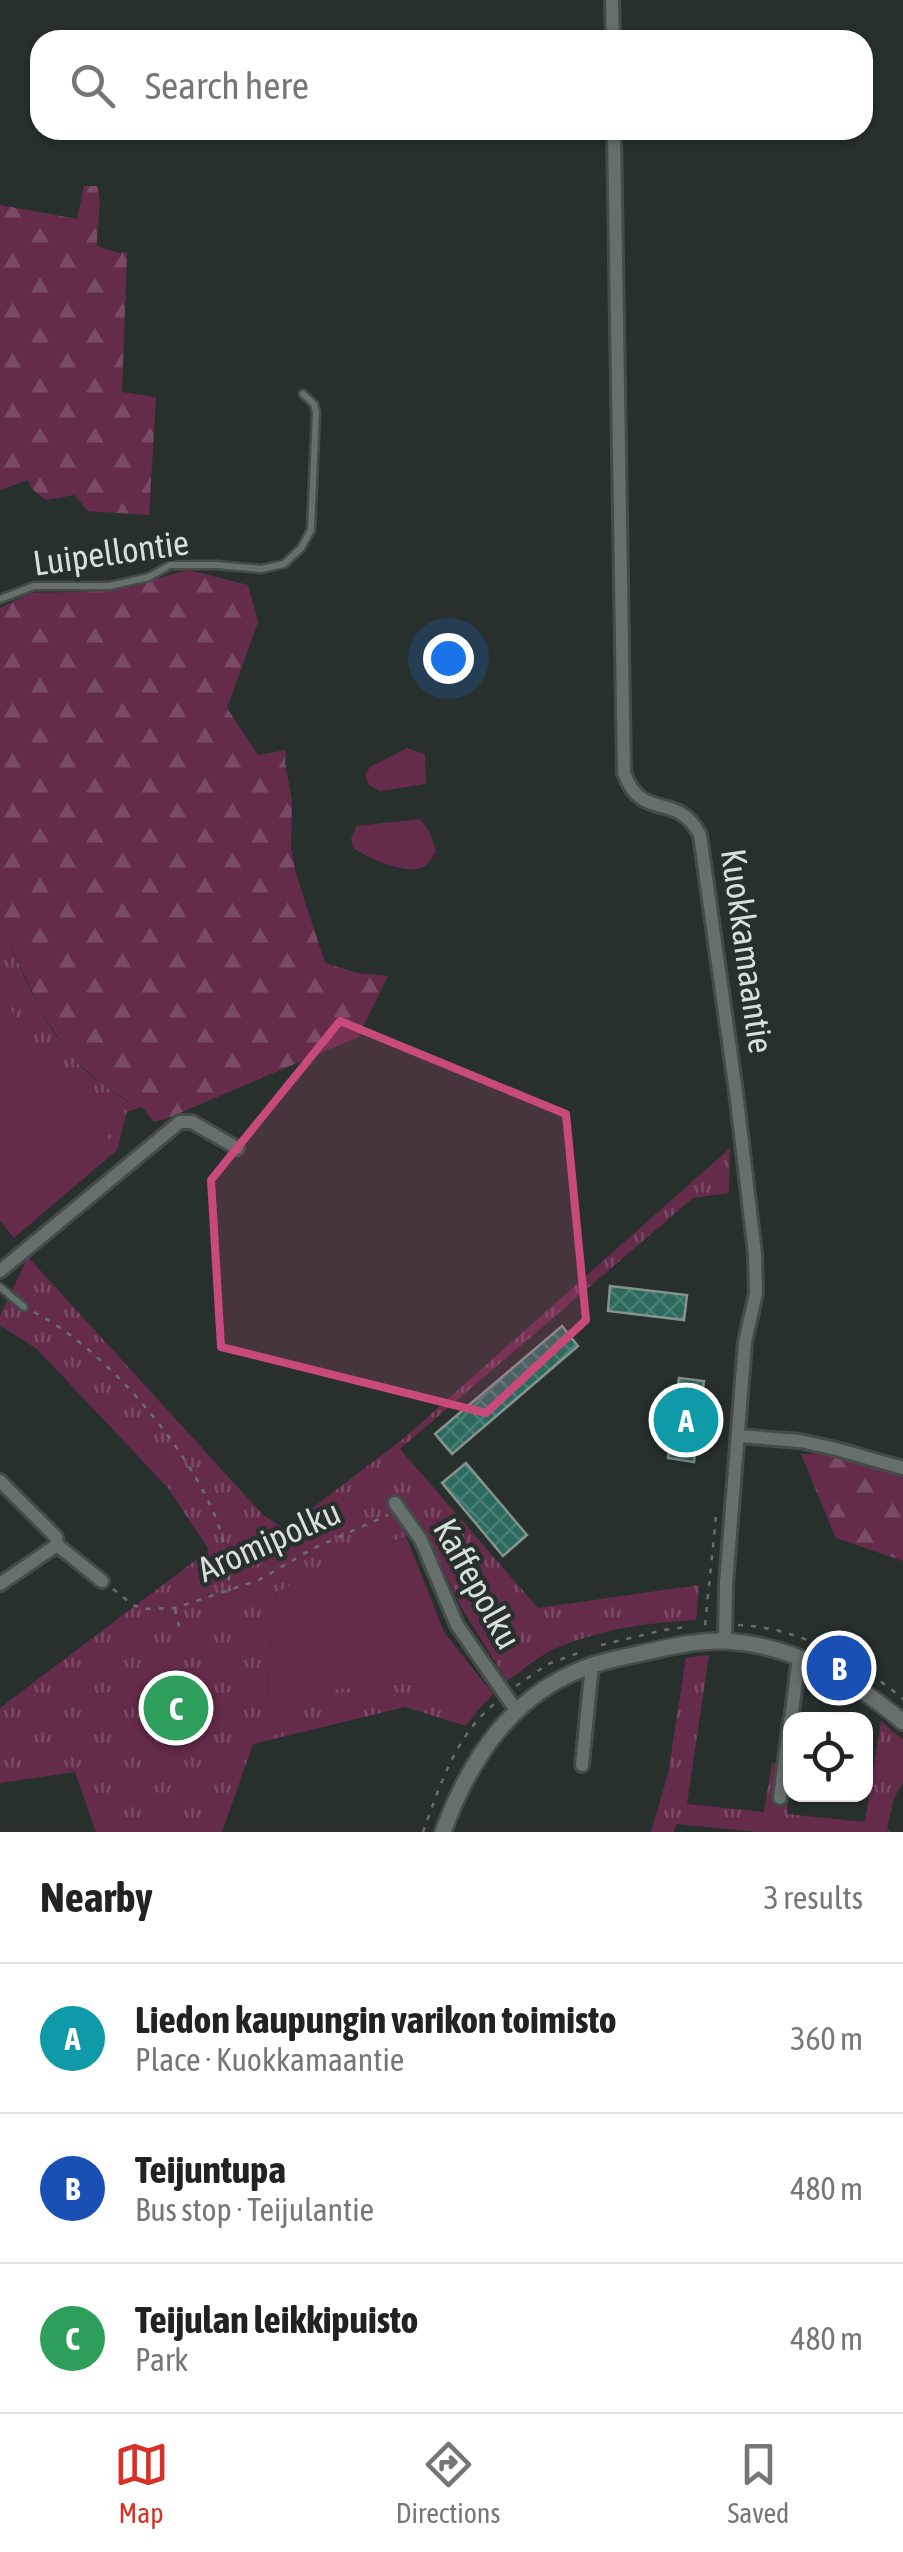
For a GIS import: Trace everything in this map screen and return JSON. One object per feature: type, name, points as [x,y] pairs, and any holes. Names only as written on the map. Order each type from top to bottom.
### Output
[{"type":"street","points":[[612,0],[612,30]]},
{"type":"street","name":"Kuokkamaantie","points":[[614,140],[622,763],[633,793],[649,804],[686,814],[700,834],[756,1254],[756,1293],[745,1342],[725,1642]]},
{"type":"street","points":[[0,1271],[180,1122],[192,1122],[237,1148]]},
{"type":"street","points":[[738,1436],[818,1445],[903,1468]]},
{"type":"street","points":[[0,1481],[56,1537],[57,1545],[102,1581]]},
{"type":"street","name":"Kaffepolku","points":[[395,1504],[421,1540],[457,1625],[516,1710]]},
{"type":"street","points":[[0,1584],[57,1545]]},
{"type":"street","points":[[443,1832],[479,1755],[494,1734],[544,1688],[592,1665],[688,1644],[725,1642],[799,1657],[846,1680],[903,1722]]},
{"type":"street","points":[[791,1712],[799,1657]]},
{"type":"street","points":[[582,1765],[592,1665]]},
{"type":"street","points":[[780,1798],[783,1775]]},
{"type":"lane","name":"Luipellontie","points":[[0,599],[34,586],[109,586],[148,576],[170,565],[261,569],[284,564],[301,548],[311,530],[316,412],[304,394]]},
{"type":"lane","points":[[0,1287],[24,1307]]},
{"type":"path","points":[[24,1307],[50,1320],[97,1357],[140,1402],[187,1461],[214,1511],[227,1554],[230,1591]]},
{"type":"path","name":"Aromipolku","points":[[102,1581],[133,1606],[144,1610],[175,1608],[259,1580],[312,1549],[391,1514],[404,1516]]},
{"type":"path","points":[[175,1608],[180,1632]]},
{"type":"path","points":[[423,1832],[453,1756],[478,1719],[505,1694]]},
{"type":"highlighted area","points":[[340,1021],[566,1114],[586,1320],[486,1413],[221,1347],[211,1180]]},
{"type":"green space","points":[[84,186],[97,186],[99,194],[97,246],[127,252],[122,392],[156,397],[149,515],[87,511],[75,495],[46,500],[32,489],[28,480],[0,490],[0,205],[77,219]]},
{"type":"green space","points":[[189,570],[248,585],[258,622],[227,708],[258,755],[286,750],[292,801],[291,848],[325,963],[357,973],[388,976],[358,1037],[154,1122],[142,1107],[126,1112],[129,1102],[70,1056],[41,1011],[0,922],[0,608],[31,593],[110,591]]},
{"type":"green space","points":[[407,748],[425,754],[426,784],[380,791],[369,785],[365,775],[370,767]]},
{"type":"green space","points":[[420,819],[429,830],[436,851],[421,868],[393,866],[353,848],[351,839],[357,826]]},
{"type":"green space","points":[[0,922],[58,1038],[82,1067],[129,1103],[117,1150],[15,1017],[0,991]]},
{"type":"green space","points":[[0,991],[15,1017],[117,1150],[14,1238],[0,1221]]},
{"type":"green space","points":[[730,1148],[729,1193],[693,1198],[400,1449],[538,1608],[699,1585],[696,1620],[641,1625],[587,1637],[546,1653],[507,1681],[461,1607],[424,1528],[276,1592],[267,1695],[414,1683],[477,1711],[466,1726],[405,1707],[253,1744],[222,1832],[96,1832],[75,1772],[0,1783],[0,1708],[209,1550],[168,1488],[37,1349],[0,1325],[0,1316],[28,1257],[263,1515],[285,1529],[404,1438]]},
{"type":"green space","points":[[801,1454],[820,1454],[903,1472],[903,1561],[836,1538]]},
{"type":"green space","points":[[406,1536],[444,1632],[493,1694],[477,1711],[414,1683],[267,1696],[276,1592]]},
{"type":"green space","points":[[709,1655],[687,1804],[764,1812],[772,1763],[783,1764],[783,1802],[788,1802],[787,1814],[865,1822],[868,1802],[873,1802],[881,1721],[903,1740],[903,1783],[894,1798],[887,1828],[891,1832],[758,1832],[676,1824],[674,1832],[651,1832],[668,1774],[686,1658]]},
{"type":"building","points":[[610,1286],[687,1295],[684,1320],[608,1311]]},
{"type":"building","points":[[562,1326],[578,1346],[452,1454],[435,1434]]},
{"type":"building","points":[[679,1378],[704,1381],[694,1462],[668,1458]]},
{"type":"building","points":[[466,1463],[527,1535],[503,1556],[442,1483]]},
{"type":"place","name":"Liedon kaupungin varikon toimisto","points":[[686,1420]]},
{"type":"place","name":"Teijuntupa","points":[[839,1668]]},
{"type":"place","name":"Teijulan leikkipuisto","points":[[176,1708]]}]
